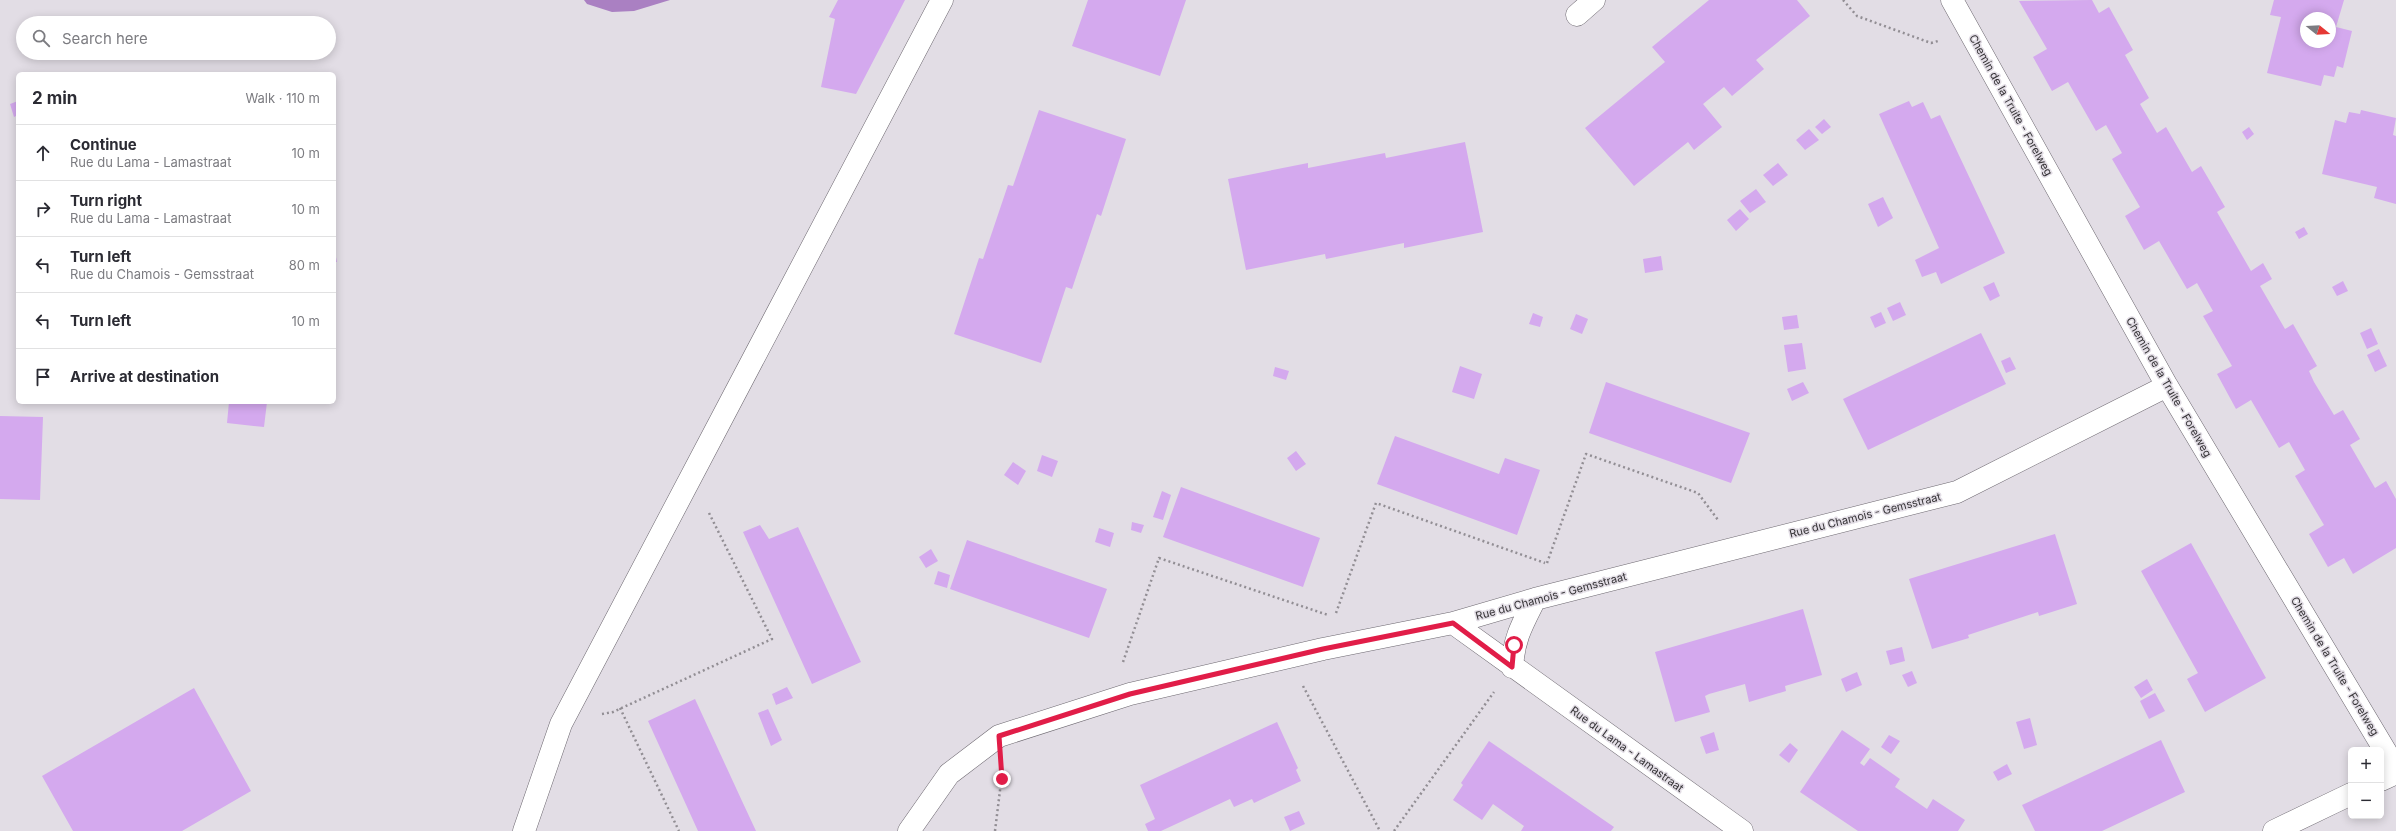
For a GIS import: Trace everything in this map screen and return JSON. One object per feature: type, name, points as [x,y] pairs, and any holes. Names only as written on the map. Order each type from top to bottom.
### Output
[{"type":"street","points":[[524,831],[561,724],[942,0]]},
{"type":"street","points":[[1577,15],[1594,0]]},
{"type":"street","name":"Chemin de la Truite - Forelweg","points":[[1952,0],[2167,386],[2396,769]]},
{"type":"street","name":"Rue du Chamois - Gemsstraat","points":[[909,831],[949,774],[999,736],[1109,701],[1288,658],[1453,623],[1535,599],[1957,492],[2167,386]]},
{"type":"street","points":[[1512,667],[1514,645],[1518,632],[1535,599]]},
{"type":"street","name":"Rue du Lama - Lamastraat","points":[[1453,623],[1512,667],[1742,831]]},
{"type":"street","points":[[2384,779],[2396,773]]},
{"type":"street","points":[[2274,831],[2348,795]]},
{"type":"path","points":[[1843,0],[1857,16],[1931,43],[1972,35]]},
{"type":"path","points":[[1535,599],[1586,454],[1698,493],[1737,548]]},
{"type":"path","points":[[561,724],[613,712],[772,639],[691,477]]},
{"type":"path","points":[[1109,701],[1159,558],[1335,617],[1376,502],[1547,563]]},
{"type":"path","points":[[1288,658],[1380,831]]},
{"type":"path","points":[[1394,831],[1512,667]]},
{"type":"path","points":[[620,708],[679,831]]},
{"type":"path","points":[[995,831],[1002,779],[999,736]]},
{"type":"shaded area","points":[[584,0],[670,0],[634,11],[612,12],[587,4]]},
{"type":"building","points":[[838,0],[905,0],[856,94],[821,87],[835,19],[829,17]]},
{"type":"building","points":[[1088,0],[1186,0],[1160,76],[1072,46]]},
{"type":"building","points":[[1709,0],[1797,0],[1810,16],[1756,60],[1764,69],[1732,96],[1724,87],[1703,104],[1722,127],[1694,150],[1688,142],[1634,186],[1585,128],[1665,62],[1652,47]]},
{"type":"building","points":[[2092,0],[2099,13],[2109,7],[2133,50],[2125,55],[2149,98],[2140,104],[2157,133],[2166,127],[2192,172],[2201,166],[2225,207],[2217,212],[2251,271],[2263,263],[2272,279],[2260,286],[2285,329],[2293,324],[2317,366],[2309,371],[2314,382],[2334,415],[2343,410],[2360,439],[2350,445],[2375,488],[2386,481],[2396,499],[2396,548],[2353,574],[2344,558],[2328,567],[2309,534],[2324,525],[2295,476],[2305,470],[2289,442],[2279,448],[2251,400],[2236,409],[2217,374],[2232,366],[2203,316],[2213,311],[2197,283],[2187,289],[2159,241],[2144,250],[2125,216],[2140,207],[2112,159],[2122,153],[2106,125],[2096,131],[2068,82],[2052,91],[2033,57],[2047,49],[2019,1]]},
{"type":"building","points":[[2274,0],[2344,0],[2336,27],[2352,31],[2343,68],[2337,66],[2334,77],[2324,75],[2321,86],[2267,73],[2281,17],[2270,15]]},
{"type":"building","points":[[1909,101],[1912,107],[1923,102],[1931,119],[1940,115],[2005,253],[1941,284],[1936,272],[1922,277],[1915,260],[1939,248],[1879,114]]},
{"type":"building","points":[[16,102],[16,116],[14,117],[10,104]]},
{"type":"building","points":[[1039,110],[1126,139],[1101,216],[1097,214],[1072,289],[1066,287],[1041,363],[954,334],[979,258],[983,259],[1008,185],[1013,186]]},
{"type":"building","points":[[2361,110],[2396,118],[2393,135],[2396,136],[2396,204],[2374,198],[2377,187],[2322,174],[2335,120],[2346,123],[2349,112],[2360,114]]},
{"type":"building","points":[[1824,119],[1831,127],[1822,134],[1815,127]]},
{"type":"building","points":[[2249,127],[2254,134],[2247,140],[2242,132]]},
{"type":"building","points":[[1809,129],[1819,140],[1805,150],[1796,140]]},
{"type":"building","points":[[1465,142],[1483,232],[1404,248],[1404,243],[1326,259],[1325,254],[1246,270],[1228,179],[1308,163],[1308,168],[1385,153],[1386,158]]},
{"type":"building","points":[[1778,163],[1788,175],[1773,186],[1763,175]]},
{"type":"building","points":[[1756,189],[1766,202],[1750,213],[1740,201]]},
{"type":"building","points":[[1883,197],[1893,218],[1878,227],[1868,204]]},
{"type":"building","points":[[1740,209],[1749,219],[1736,231],[1727,220]]},
{"type":"building","points":[[2304,227],[2308,234],[2299,239],[2295,232]]},
{"type":"building","points":[[1661,256],[1663,270],[1645,273],[1643,259]]},
{"type":"building","points":[[2343,281],[2348,291],[2337,296],[2332,287]]},
{"type":"building","points":[[1994,282],[2000,296],[1990,301],[1983,287]]},
{"type":"building","points":[[1900,302],[1906,315],[1893,321],[1887,308]]},
{"type":"building","points":[[1881,312],[1886,323],[1875,328],[1870,317]]},
{"type":"building","points":[[1533,313],[1543,317],[1540,327],[1529,324]]},
{"type":"building","points":[[1576,314],[1588,319],[1582,334],[1570,329]]},
{"type":"building","points":[[1797,315],[1799,328],[1784,330],[1782,317]]},
{"type":"building","points":[[2371,328],[2378,344],[2367,349],[2360,333]]},
{"type":"building","points":[[1981,333],[2006,384],[1868,450],[1843,399]]},
{"type":"building","points":[[1802,343],[1806,369],[1788,372],[1784,345]]},
{"type":"building","points":[[2379,349],[2387,366],[2375,372],[2367,355]]},
{"type":"building","points":[[2010,357],[2016,369],[2006,373],[2001,361]]},
{"type":"building","points":[[1460,366],[1482,374],[1474,399],[1452,392]]},
{"type":"building","points":[[1275,367],[1289,371],[1286,380],[1273,376]]},
{"type":"building","points":[[1606,382],[1750,433],[1731,483],[1589,433]]},
{"type":"building","points":[[1803,382],[1809,393],[1792,401],[1787,389]]},
{"type":"building","points":[[229,404],[267,404],[264,427],[227,423]]},
{"type":"building","points":[[0,416],[43,417],[40,500],[0,499]]},
{"type":"building","points":[[1395,436],[1499,474],[1505,458],[1540,470],[1517,535],[1377,484]]},
{"type":"building","points":[[1296,451],[1306,464],[1296,471],[1287,458]]},
{"type":"building","points":[[1042,455],[1058,461],[1052,477],[1037,471]]},
{"type":"building","points":[[1013,462],[1026,471],[1018,485],[1004,475]]},
{"type":"building","points":[[1181,487],[1320,538],[1303,587],[1163,537]]},
{"type":"building","points":[[1162,491],[1171,495],[1163,520],[1153,517]]},
{"type":"building","points":[[1132,522],[1144,525],[1141,533],[1131,530]]},
{"type":"building","points":[[760,525],[769,539],[798,527],[861,662],[812,684],[743,532]]},
{"type":"building","points":[[1099,528],[1114,533],[1110,547],[1095,542]]},
{"type":"building","points":[[2055,534],[2077,604],[2039,616],[2038,612],[1968,635],[1969,638],[1932,649],[1909,579]]},
{"type":"building","points":[[967,540],[1107,589],[1089,638],[950,589]]},
{"type":"building","points":[[2191,543],[2266,678],[2205,712],[2187,679],[2198,673],[2141,571]]},
{"type":"building","points":[[931,549],[938,561],[926,568],[919,557]]},
{"type":"building","points":[[938,571],[950,575],[947,588],[934,584]]},
{"type":"building","points":[[1803,609],[1822,675],[1785,686],[1786,691],[1749,702],[1745,684],[1709,694],[1705,696],[1710,712],[1675,722],[1655,652]]},
{"type":"building","points":[[1902,647],[1905,661],[1890,665],[1886,651]]},
{"type":"building","points":[[1912,671],[1917,683],[1908,687],[1902,675]]},
{"type":"building","points":[[1857,672],[1862,685],[1846,692],[1841,679]]},
{"type":"building","points":[[2147,679],[2153,690],[2141,698],[2134,687]]},
{"type":"building","points":[[787,687],[793,698],[776,705],[772,694]]},
{"type":"building","points":[[194,688],[251,791],[182,831],[73,831],[42,776]]},
{"type":"building","points":[[2155,693],[2165,711],[2149,719],[2140,701]]},
{"type":"building","points":[[695,699],[756,831],[698,831],[648,721]]},
{"type":"building","points":[[768,709],[782,740],[771,746],[758,713]]},
{"type":"building","points":[[2030,718],[2037,745],[2024,749],[2016,722]]},
{"type":"building","points":[[1277,722],[1298,768],[1296,770],[1301,781],[1254,803],[1252,799],[1234,807],[1230,799],[1161,831],[1148,831],[1145,824],[1155,819],[1140,785]]},
{"type":"building","points":[[1842,730],[1870,749],[1860,763],[1864,766],[1870,758],[1900,779],[1895,787],[1927,809],[1933,799],[1965,820],[1958,831],[1858,831],[1800,792]]},
{"type":"building","points":[[1714,732],[1719,750],[1706,754],[1700,737]]},
{"type":"building","points":[[1889,735],[1900,741],[1891,754],[1881,747]]},
{"type":"building","points":[[2161,740],[2185,792],[2102,831],[2035,831],[2022,805]]},
{"type":"building","points":[[1489,741],[1614,827],[1611,831],[1521,831],[1524,826],[1493,804],[1482,820],[1453,800],[1463,785],[1461,783]]},
{"type":"building","points":[[1790,743],[1798,750],[1789,763],[1779,755]]},
{"type":"building","points":[[2007,764],[2012,774],[1998,781],[1993,772]]},
{"type":"building","points":[[1299,811],[1305,824],[1290,831],[1284,817]]},
{"type":"route","points":[[1002,779],[999,736],[1130,694],[1323,649],[1453,623],[1512,667],[1514,645]]}]
